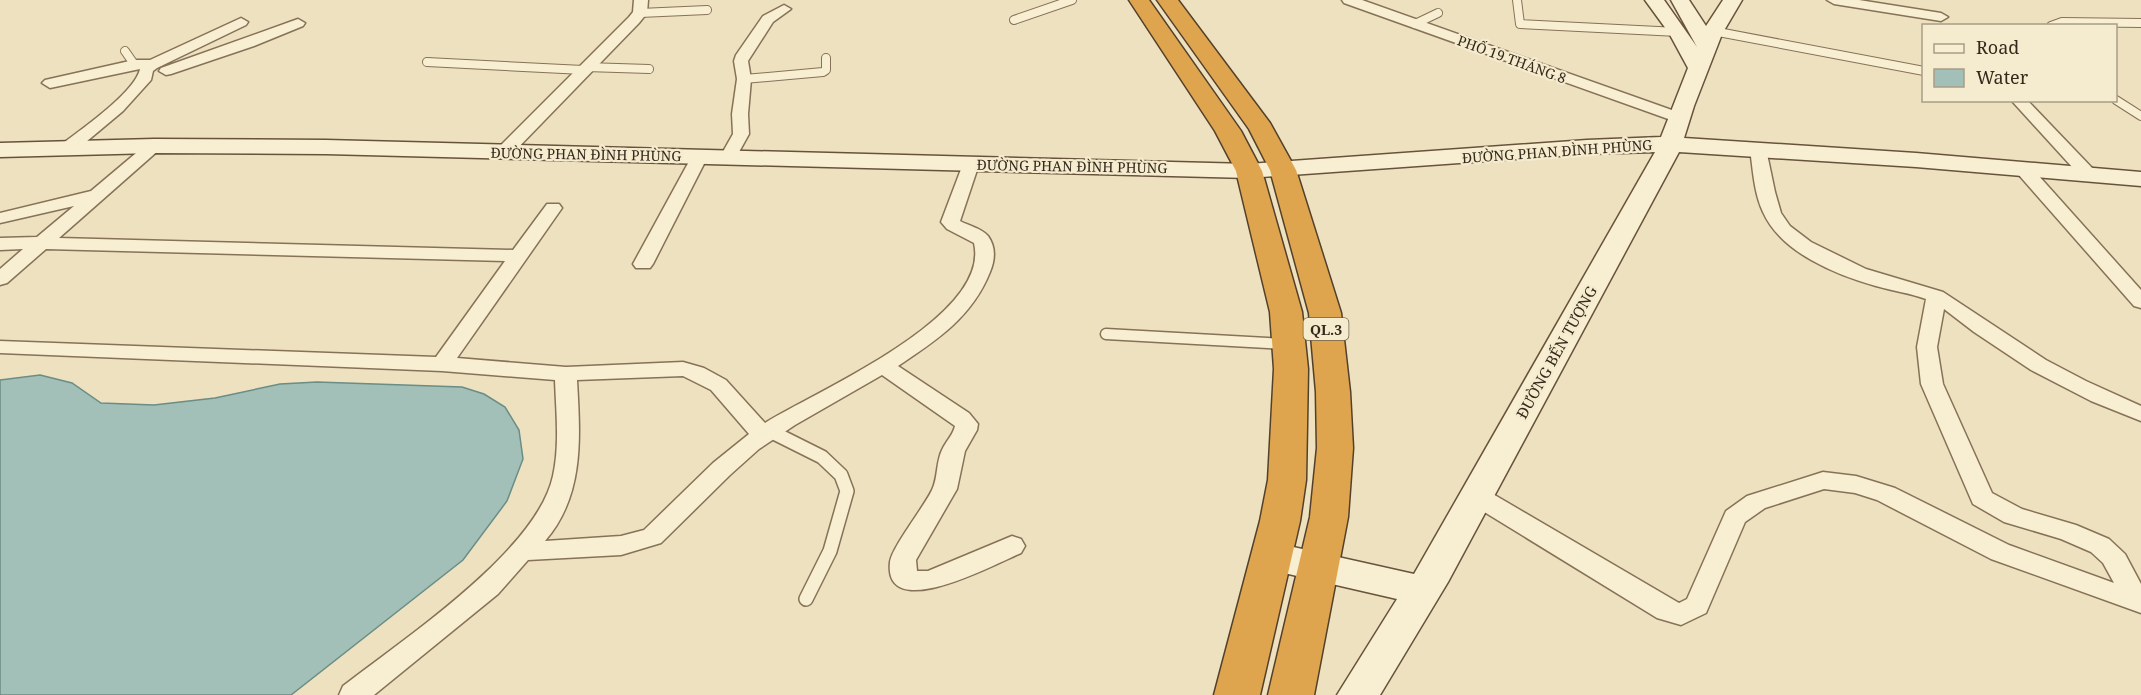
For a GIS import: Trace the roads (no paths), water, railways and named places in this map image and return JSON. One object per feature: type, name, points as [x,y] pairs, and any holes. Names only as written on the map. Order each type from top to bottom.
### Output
[{"type":"highway","name":"QL.3","points":[[1139,0],[1228,131],[1249,171],[1286,312],[1289,344],[1290,427],[1287,480],[1237,695]]},
{"type":"highway","name":"QL.3","points":[[1167,0],[1261,128],[1283,170],[1325,313],[1333,392],[1335,448],[1329,517],[1291,695]]},
{"type":"street","name":"PHỐ 19 THÁNG 8","points":[[1349,0],[1415,24],[1674,130]]},
{"type":"street","points":[[1654,0],[1678,32],[1699,68]]},
{"type":"street","points":[[1680,0],[1710,38]]},
{"type":"street","name":"ĐƯỜNG BẾN TƯỢNG","points":[[1358,695],[1424,591],[1477,496],[1674,130],[1710,38],[1723,12],[1733,0]]},
{"type":"street","points":[[1834,0],[1944,21],[1937,0]]},
{"type":"street","points":[[504,152],[641,6]]},
{"type":"street","points":[[728,157],[741,134],[740,114],[744,78],[741,61],[768,19],[784,9]]},
{"type":"street","points":[[68,148],[117,108],[149,71],[241,22]]},
{"type":"street","points":[[50,83],[134,64],[149,71],[214,55],[298,23]]},
{"type":"street","points":[[2020,102],[2089,174]]},
{"type":"street","name":"ĐƯỜNG PHAN ĐÌNH PHÙNG","points":[[0,150],[154,146],[700,156],[1249,171],[1587,147],[1674,130],[1758,150],[2141,179]]},
{"type":"street","points":[[0,279],[154,146]]},
{"type":"street","points":[[1758,150],[1772,214],[1785,232],[1817,253],[1859,275],[1936,296],[2047,370],[2109,402],[2141,414]]},
{"type":"street","points":[[643,264],[700,156]]},
{"type":"street","points":[[521,551],[628,544],[648,539],[660,531],[706,483],[766,433],[933,333],[956,314],[970,297],[981,277],[986,252],[982,241],[950,222],[970,164]]},
{"type":"street","points":[[2024,170],[2141,302]]},
{"type":"street","points":[[0,218],[96,195]]},
{"type":"street","points":[[442,364],[553,208]]},
{"type":"street","points":[[0,244],[39,243],[517,256]]},
{"type":"street","points":[[1936,296],[1927,347],[1932,384],[1982,498],[1990,506],[2010,516],[2088,540],[2105,549],[2113,557],[2138,602]]},
{"type":"street","points":[[0,347],[442,364],[566,374],[683,369],[695,371],[710,378],[727,392],[766,433]]},
{"type":"street","points":[[881,365],[961,417],[967,424],[966,430],[952,451],[945,489],[903,560],[904,575],[918,582],[932,580],[1012,546]]},
{"type":"street","points":[[353,695],[489,587],[545,524],[565,477],[568,430],[566,374]]},
{"type":"street","points":[[1477,496],[1668,610],[1681,614],[1697,606],[1735,517],[1756,502],[1823,480],[1856,485],[1886,494],[2000,552],[2138,602]]},
{"type":"street","points":[[1271,556],[1424,591]]},
{"type":"lane","points":[[1014,20],[1072,0]]},
{"type":"lane","points":[[1517,0],[1520,24],[1678,32]]},
{"type":"lane","points":[[641,6],[707,10]]},
{"type":"lane","points":[[1415,24],[1438,13]]},
{"type":"lane","points":[[2056,24],[2062,22],[2141,23]]},
{"type":"lane","points":[[1710,38],[1922,71]]},
{"type":"lane","points":[[125,51],[134,64]]},
{"type":"lane","points":[[744,78],[823,72],[826,70],[826,58]]},
{"type":"lane","points":[[427,62],[649,69]]},
{"type":"lane","points":[[2117,101],[2141,116]]},
{"type":"lane","points":[[1106,334],[1289,344]]},
{"type":"lane","points":[[766,433],[822,457],[841,475],[847,491],[830,551],[806,599]]},
{"type":"water","points":[[40,375],[72,383],[101,403],[154,405],[215,398],[280,384],[317,382],[462,387],[484,394],[505,407],[519,430],[523,459],[507,501],[463,560],[291,695],[0,695],[0,380]]}]
